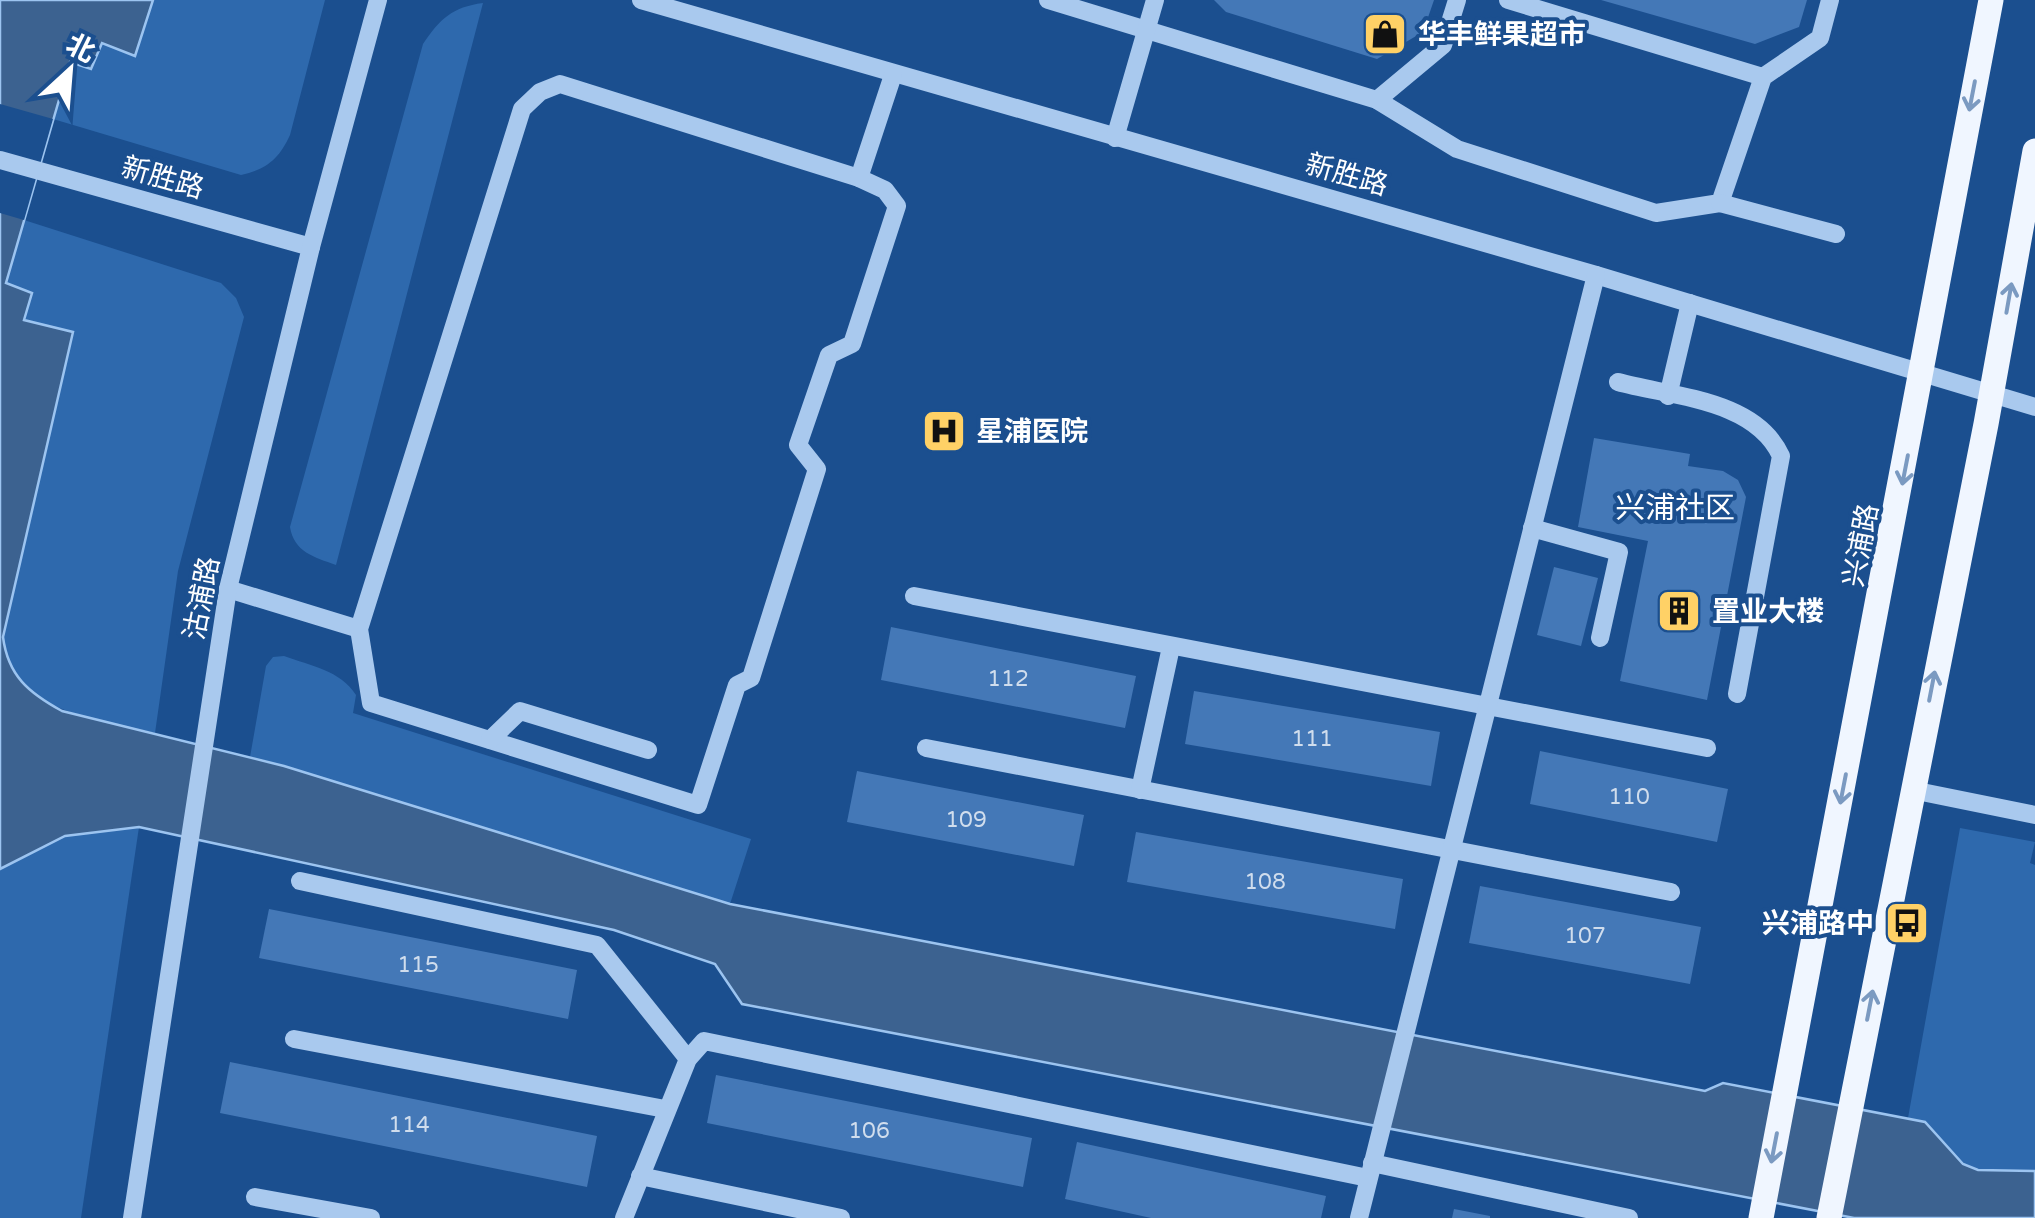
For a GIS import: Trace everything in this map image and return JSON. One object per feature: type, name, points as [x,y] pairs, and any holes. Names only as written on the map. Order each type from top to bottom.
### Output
[{"type":"main road","name":"兴浦路","points":[[1761,1214],[1991,0]]},
{"type":"main road","points":[[1829,1218],[2035,151]]},
{"type":"street","name":"沽浦路","points":[[132,1218],[228,590],[311,247],[378,0]]},
{"type":"street","name":"新胜路","points":[[641,0],[1596,275],[2035,407]]},
{"type":"street","points":[[1048,0],[1377,100],[1457,149],[1656,213],[1720,203],[1836,234]]},
{"type":"street","points":[[1115,138],[1155,0]]},
{"type":"street","points":[[1377,100],[1443,45],[1457,0]]},
{"type":"street","points":[[1508,0],[1763,76]]},
{"type":"street","points":[[1720,203],[1763,76],[1820,38],[1830,0]]},
{"type":"street","points":[[859,178],[893,75]]},
{"type":"street","points":[[560,84],[859,178],[885,190],[897,206],[894,224],[852,344],[830,355],[798,446],[817,469],[751,678],[737,686],[698,805],[370,703],[359,629],[522,109],[540,92],[560,84]]},
{"type":"street","name":"新胜路","points":[[0,160],[311,247]]},
{"type":"street","points":[[1359,1218],[1596,275]]},
{"type":"street","points":[[1668,396],[1690,303]]},
{"type":"street","points":[[1618,382],[1741,414],[1773,438],[1781,456],[1738,694]]},
{"type":"street","points":[[1532,528],[1619,552],[1600,638]]},
{"type":"street","points":[[228,590],[359,629]]},
{"type":"street","points":[[914,596],[1707,748]]},
{"type":"street","points":[[1140,790],[1171,646]]},
{"type":"street","points":[[490,740],[520,711],[648,750]]},
{"type":"street","points":[[926,748],[1671,892]]},
{"type":"street","points":[[1912,790],[2035,815]]},
{"type":"street","points":[[300,881],[597,945],[688,1059]]},
{"type":"street","points":[[294,1038],[666,1109]]},
{"type":"street","points":[[624,1218],[688,1059],[704,1041],[1629,1218]]},
{"type":"street","points":[[640,1176],[841,1218]]},
{"type":"street","points":[[255,1197],[371,1218]]},
{"type":"shaded area","points":[[0,0],[153,0],[135,56],[102,43],[91,69],[70,62],[6,283],[32,293],[24,320],[73,332],[3,637],[15,673],[50,704],[62,711],[284,766],[730,904],[1705,1091],[1723,1083],[1925,1122],[1963,1164],[1978,1170],[2035,1171],[2035,1218],[1854,1218],[742,1004],[715,964],[614,930],[139,827],[65,836],[0,869]]},
{"type":"shaded area","points":[[153,0],[325,0],[290,135],[277,157],[265,166],[241,175],[53,119],[70,61],[101,43],[135,56]]},
{"type":"shaded area","points":[[483,3],[336,565],[301,548],[290,527],[423,44],[448,16]]},
{"type":"shaded area","points":[[24,220],[221,283],[236,298],[244,317],[178,571],[155,733],[83,716],[39,697],[22,682],[10,662],[3,637],[72,332],[24,320],[6,284]]},
{"type":"shaded area","points":[[284,656],[342,680],[356,695],[353,713],[751,839],[730,904],[250,757],[266,666],[273,657]]},
{"type":"shaded area","points":[[139,827],[81,1218],[0,1218],[0,869],[65,836]]},
{"type":"shaded area","points":[[1960,828],[2035,842],[2030,863],[2035,865],[2035,1171],[1971,1168],[1955,1158],[1925,1126],[1908,1118]]},
{"type":"pier","points":[[0,104],[53,119],[24,220],[0,213]]},
{"type":"building","points":[[1214,0],[1434,0],[1423,32],[1377,59],[1226,12]]},
{"type":"building","points":[[1601,0],[1807,0],[1799,27],[1755,44]]},
{"type":"building","name":"置业大楼","points":[[1594,438],[1690,454],[1688,466],[1723,471],[1738,480],[1746,497],[1707,700],[1620,681],[1648,541],[1578,527]]},
{"type":"building","points":[[1554,567],[1598,578],[1581,646],[1537,635]]},
{"type":"building","points":[[891,627],[1136,676],[1125,728],[881,680]]},
{"type":"building","points":[[1194,691],[1440,732],[1431,786],[1185,744]]},
{"type":"building","points":[[1540,751],[1728,789],[1717,842],[1530,804]]},
{"type":"building","points":[[857,771],[1084,815],[1074,866],[847,822]]},
{"type":"building","points":[[1136,832],[1403,879],[1395,929],[1127,882]]},
{"type":"building","points":[[1480,886],[1701,927],[1690,984],[1469,943]]},
{"type":"building","points":[[269,909],[577,970],[568,1019],[259,958]]},
{"type":"building","points":[[230,1062],[597,1136],[587,1187],[220,1113]]},
{"type":"building","points":[[716,1075],[1032,1138],[1023,1187],[707,1123]]},
{"type":"building","points":[[1077,1142],[1326,1196],[1321,1218],[1151,1218],[1065,1199]]},
{"type":"building","points":[[1454,1209],[1490,1216],[1490,1218],[1452,1218]]},
{"type":"place","name":"华丰鲜果超市","points":[[1385,34]]},
{"type":"place","name":"星浦医院","points":[[944,431]]},
{"type":"place","name":"置业大楼","points":[[1679,611]]},
{"type":"place","name":"兴浦路中","points":[[1907,923]]},
{"type":"district","name":"兴浦社区","points":[[1675,508]]}]
